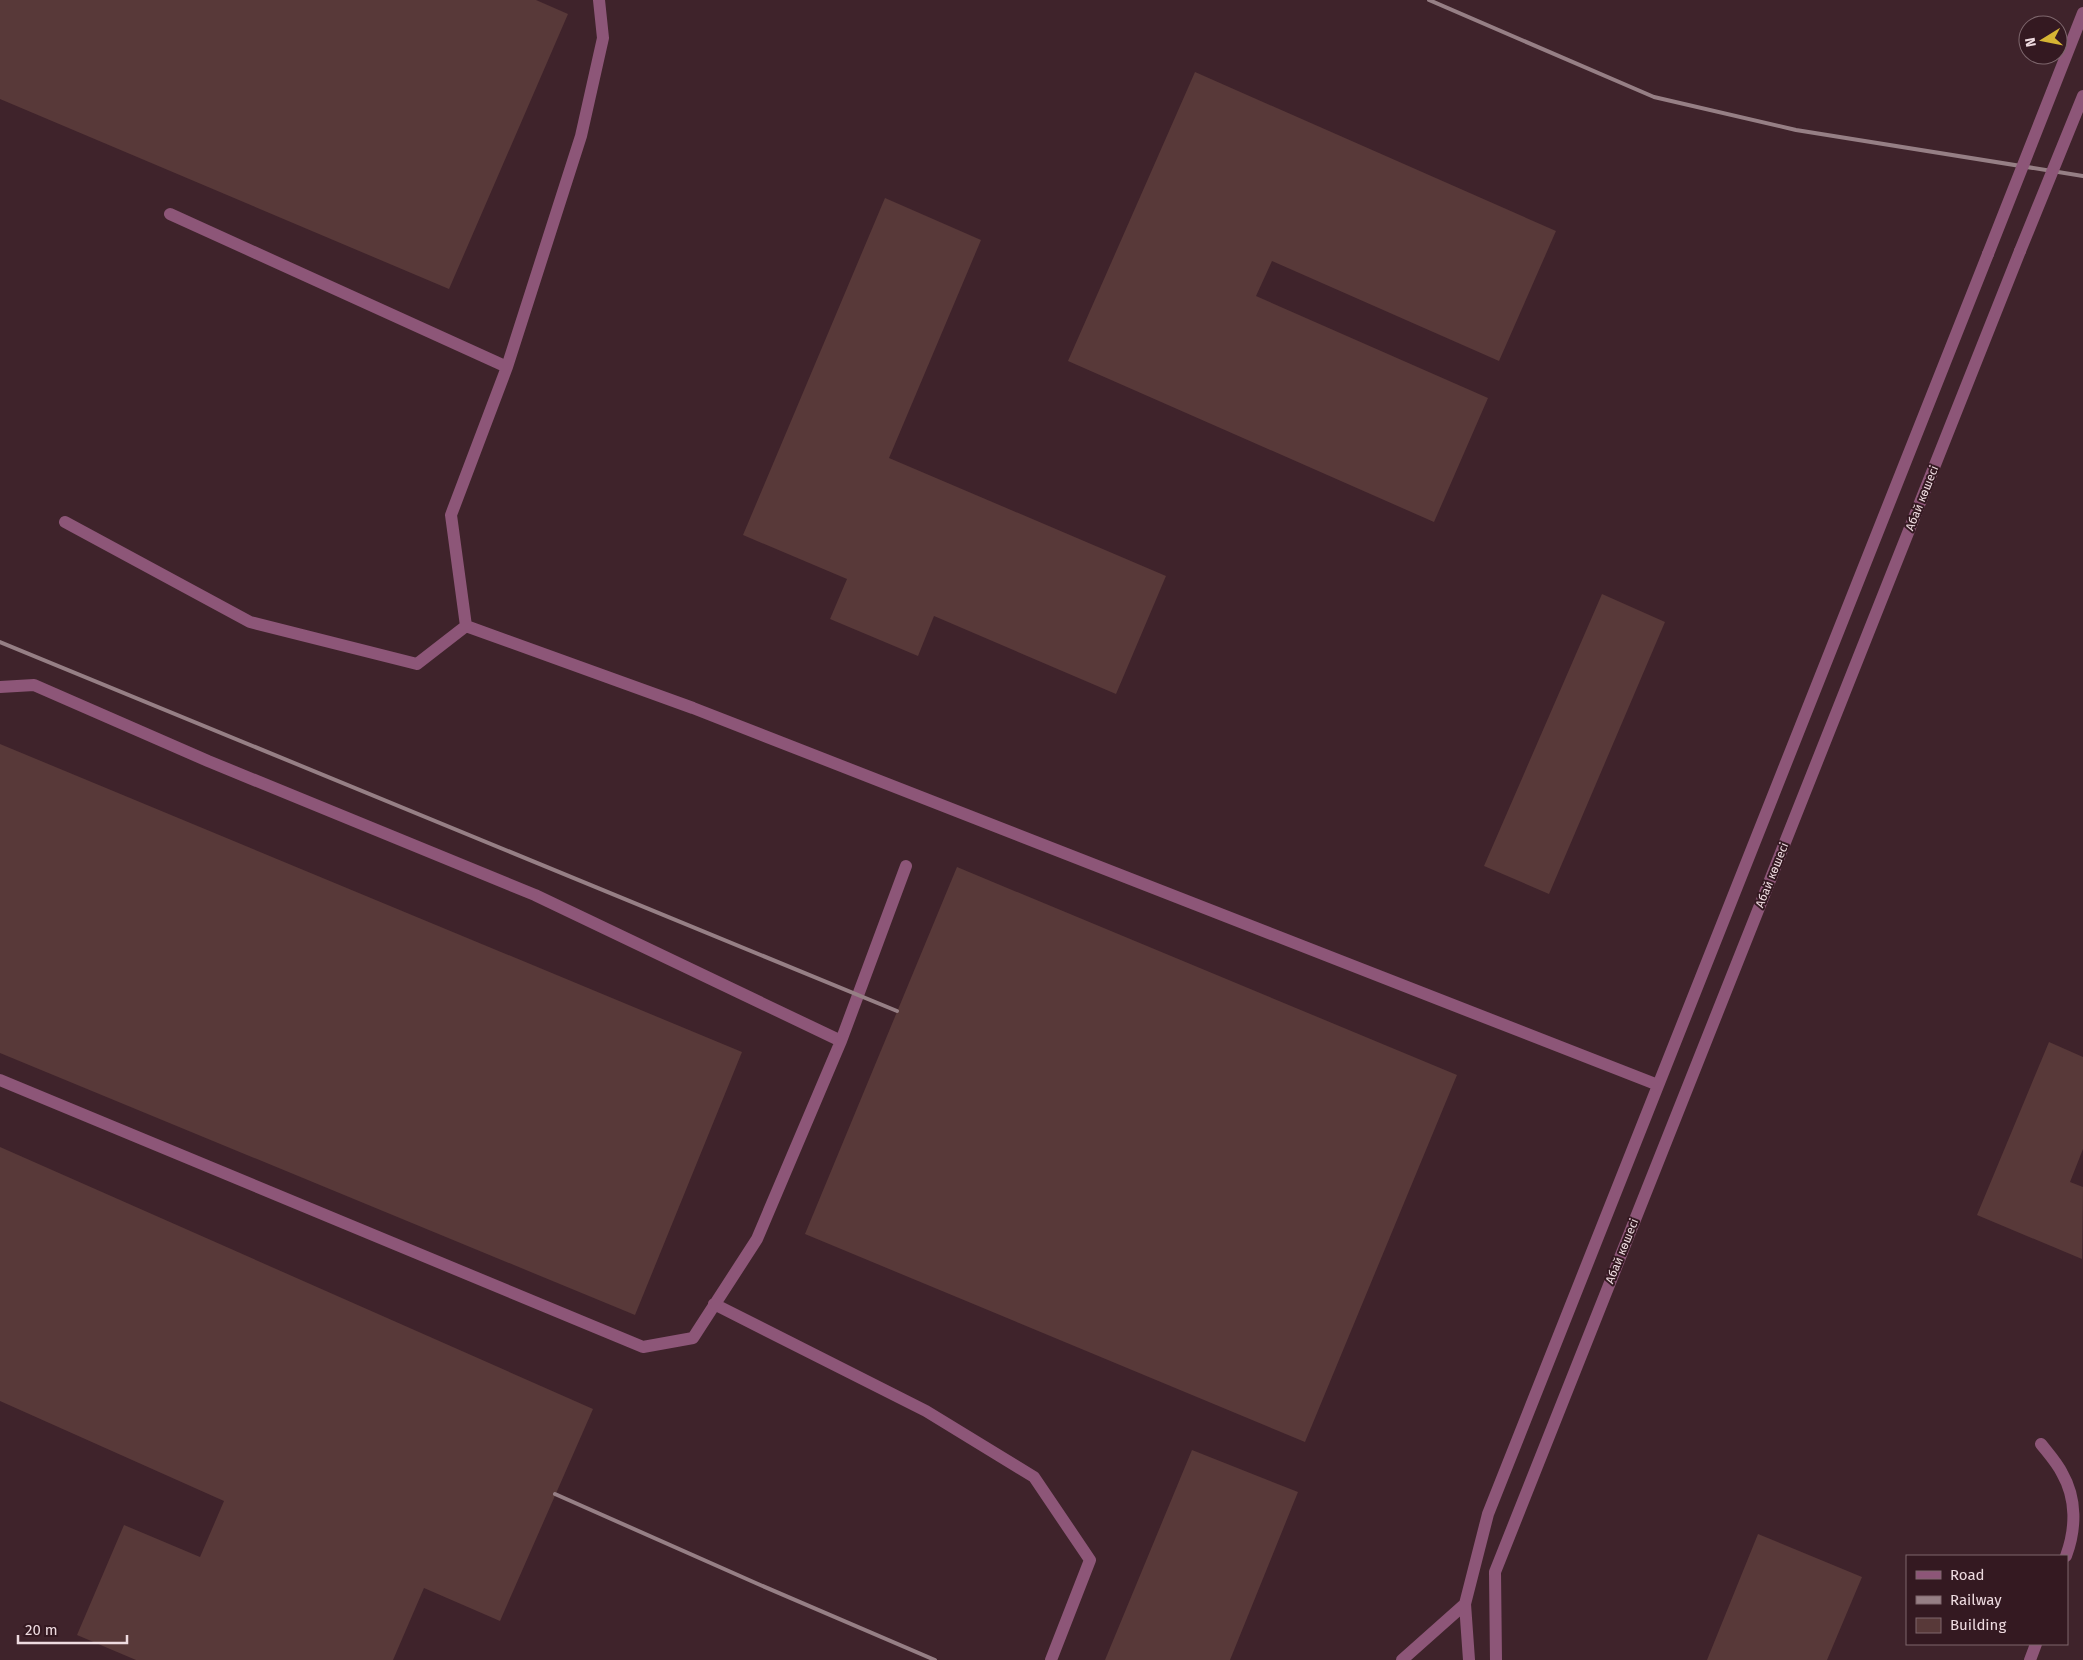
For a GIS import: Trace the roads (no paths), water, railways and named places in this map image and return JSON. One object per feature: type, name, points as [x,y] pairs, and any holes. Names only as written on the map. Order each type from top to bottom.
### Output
[{"type":"street","points":[[466,626],[450,515],[507,367],[581,136],[603,38],[599,0]]},
{"type":"street","points":[[1469,1660],[1465,1604],[1488,1514],[2083,14]]},
{"type":"street","name":"Абай көшесі","points":[[1496,1660],[1495,1572],[2083,96]]},
{"type":"street","points":[[170,214],[507,367]]},
{"type":"street","points":[[65,522],[250,622],[417,664],[466,626]]},
{"type":"street","points":[[466,626],[693,708],[1658,1085]]},
{"type":"street","points":[[0,687],[34,685],[208,761],[535,895],[842,1041]]},
{"type":"street","points":[[0,1080],[643,1347],[693,1338],[757,1239],[842,1041],[906,866]]},
{"type":"street","points":[[714,1304],[926,1411],[1034,1477],[1090,1560],[1051,1660]]},
{"type":"street","points":[[2041,1444],[2063,1473],[2073,1506],[2073,1536],[2066,1555]]},
{"type":"street","points":[[1402,1660],[1465,1604]]},
{"type":"street","points":[[2030,1660],[2036,1645]]},
{"type":"railway","points":[[1429,0],[1654,97],[1796,130],[2083,176]]},
{"type":"railway","points":[[0,642],[897,1011]]},
{"type":"railway","points":[[555,1494],[935,1660]]}]
